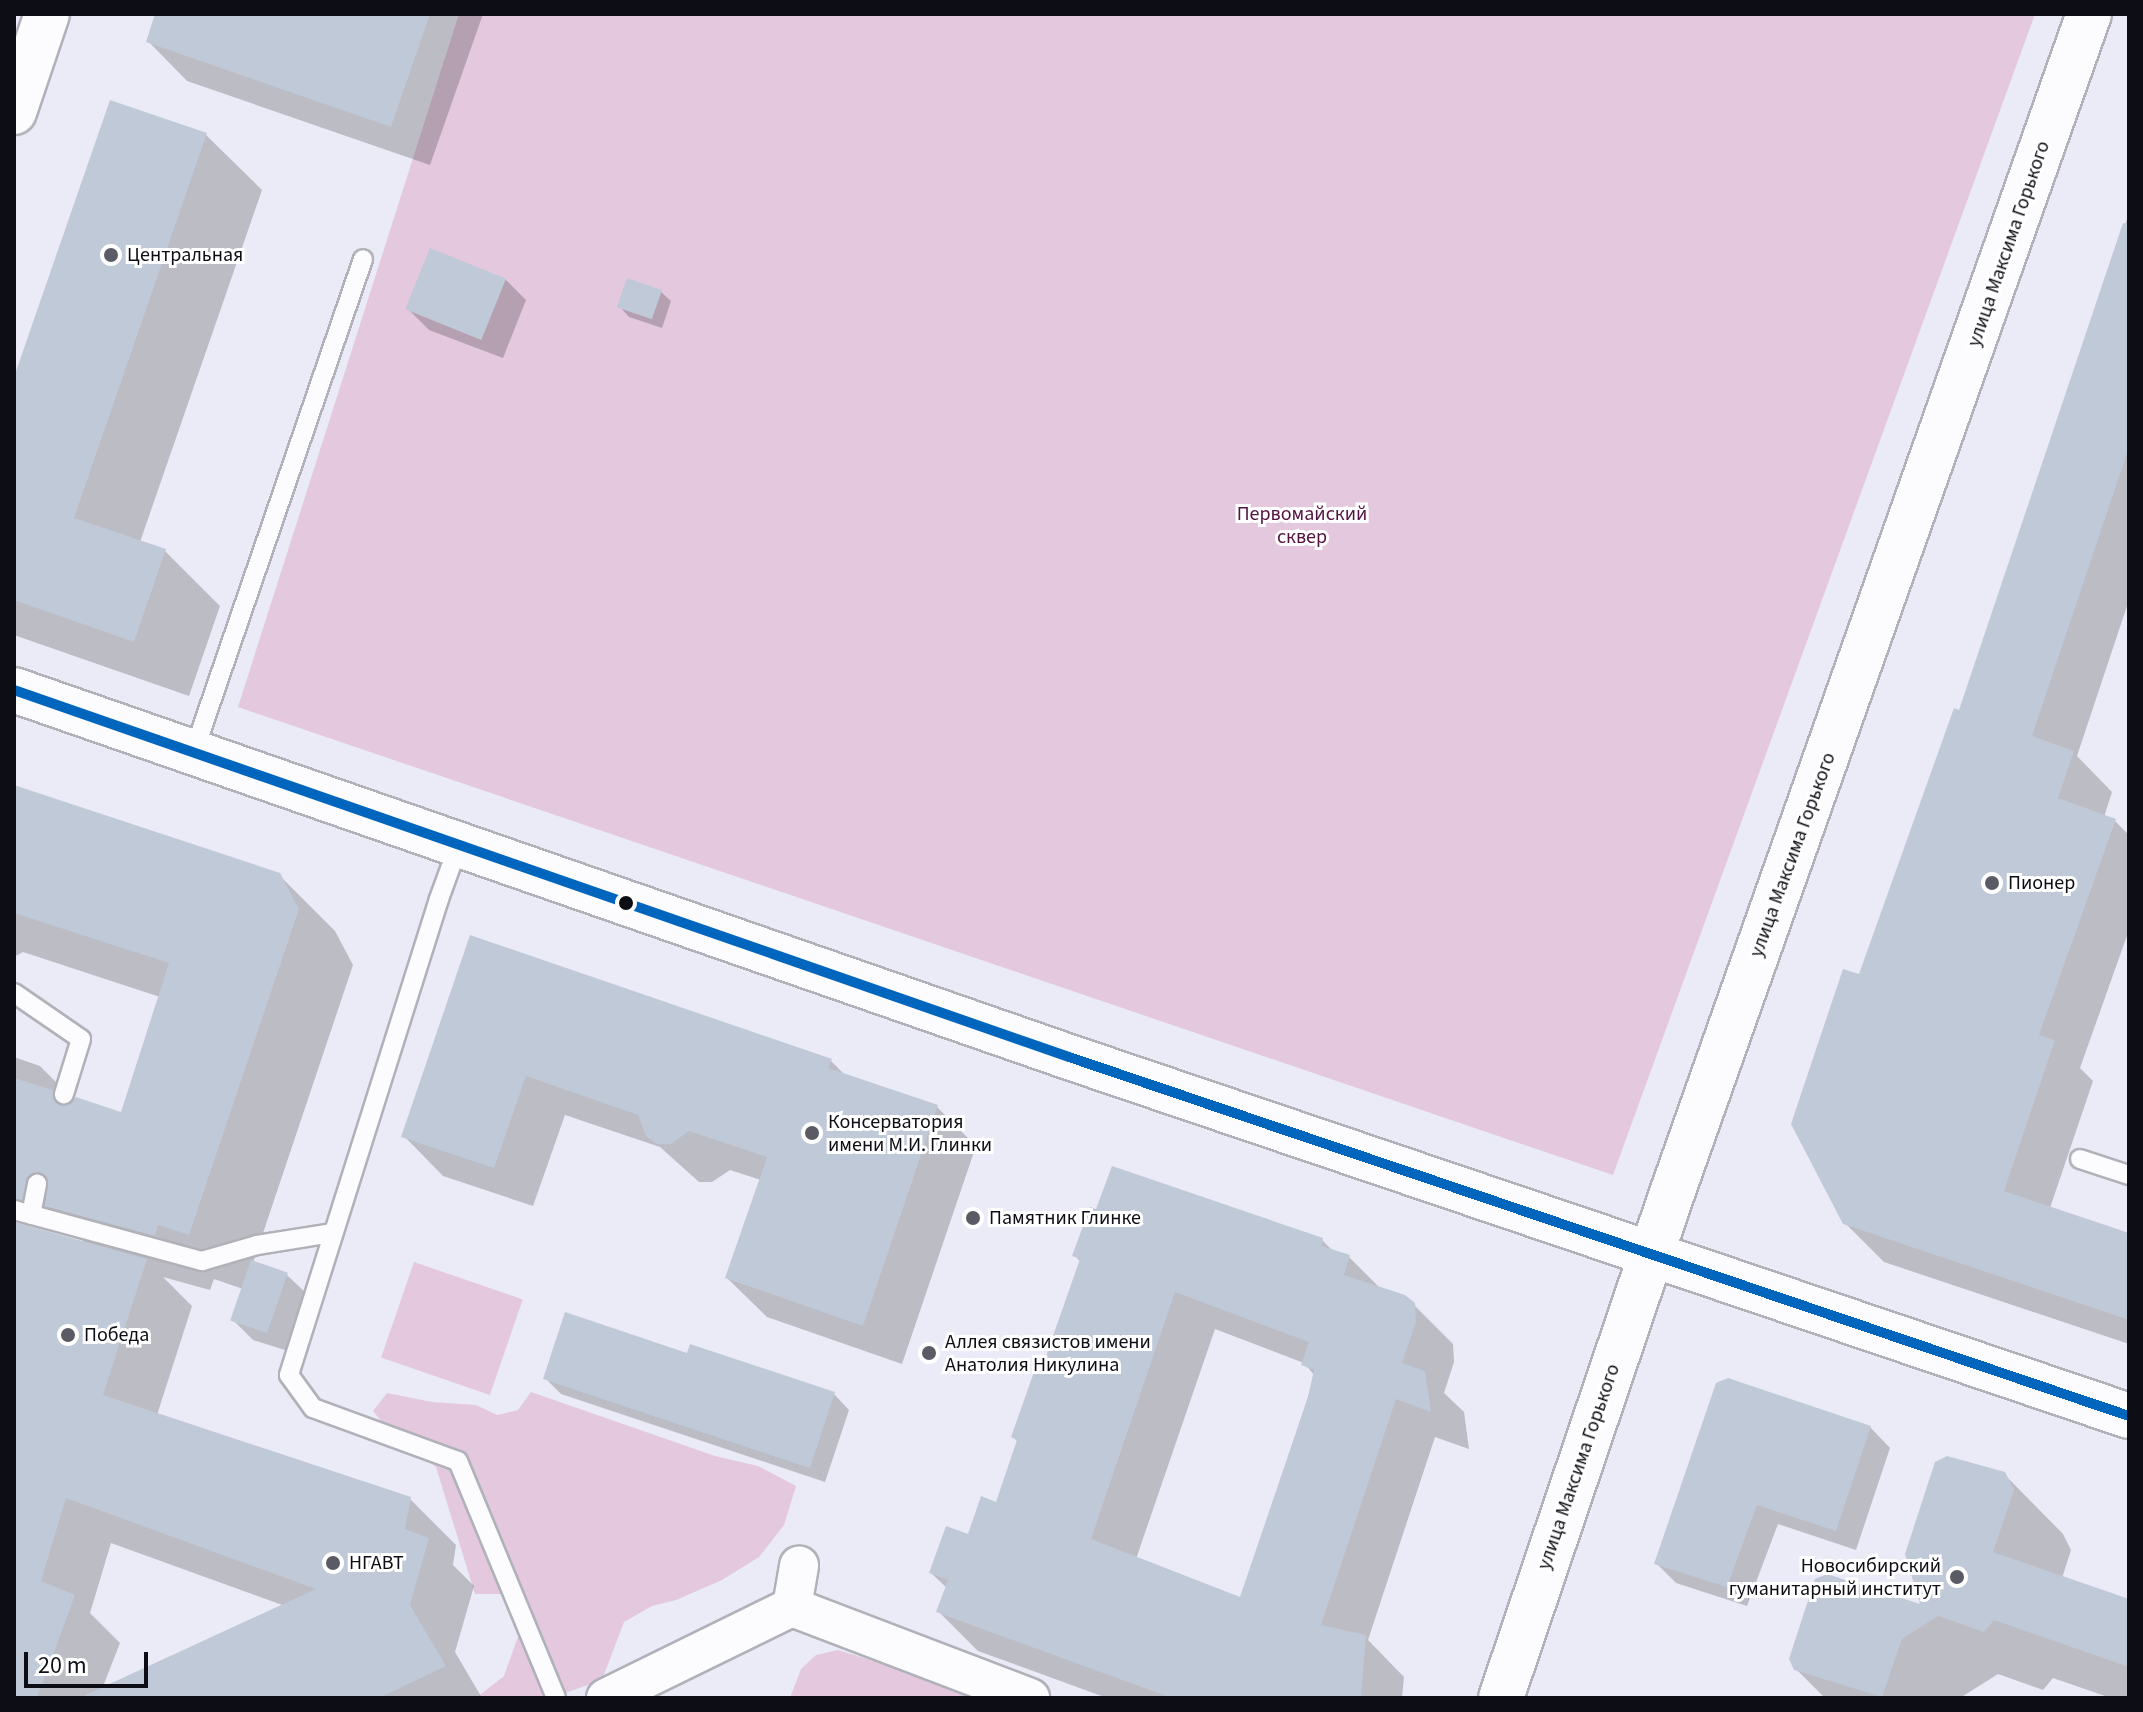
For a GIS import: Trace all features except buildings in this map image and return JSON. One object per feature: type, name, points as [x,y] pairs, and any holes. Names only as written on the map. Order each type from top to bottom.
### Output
[{"type":"street","points":[[14,112],[47,14]]},
{"type":"street","name":"улица Максима Горького","points":[[1501,1698],[1651,1255],[2089,14]]},
{"type":"street","points":[[14,690],[1651,1255],[2129,1416]]},
{"type":"street","points":[[792,1607],[799,1566]]},
{"type":"street","points":[[606,1698],[792,1607],[1030,1698]]},
{"type":"lane","points":[[194,751],[363,259]]},
{"type":"lane","points":[[459,844],[289,1375],[313,1408],[458,1461],[556,1698]]},
{"type":"lane","points":[[14,993],[81,1039],[64,1094]]},
{"type":"lane","points":[[2080,1159],[2129,1175]]},
{"type":"lane","points":[[37,1184],[23,1212],[202,1261],[257,1245],[333,1233]]},
{"type":"green space","name":"Первомайский сквер","points":[[459,14],[2035,14],[1613,1175],[238,707]]},
{"type":"green space","points":[[414,1262],[523,1299],[490,1395],[381,1357]]},
{"type":"green space","points":[[531,1392],[715,1456],[758,1466],[796,1486],[784,1525],[759,1557],[722,1580],[676,1600],[652,1606],[624,1622],[602,1680],[551,1698],[476,1698],[504,1676],[520,1631],[513,1594],[475,1594],[436,1467],[386,1427],[373,1411],[387,1393],[432,1402],[476,1405],[497,1415],[518,1410]]},
{"type":"green space","points":[[838,1650],[880,1663],[930,1665],[969,1680],[965,1698],[790,1698],[801,1669],[816,1655]]},
{"type":"transit line","points":[[14,690],[1069,1057],[2129,1416]]},
{"type":"place","name":"Центральная","points":[[111,255]]},
{"type":"place","name":"Пионер","points":[[1992,883]]},
{"type":"place","name":"Консерватория имени М.И. Глинки","points":[[812,1133]]},
{"type":"place","name":"Памятник Глинке","points":[[973,1218]]},
{"type":"place","name":"Победа","points":[[68,1335]]},
{"type":"place","name":"Аллея связистов имени Анатолия Никулина","points":[[929,1353]]},
{"type":"place","name":"НГАВТ","points":[[333,1563]]},
{"type":"place","name":"Новосибирский гуманитарный институт","points":[[1957,1577]]}]
